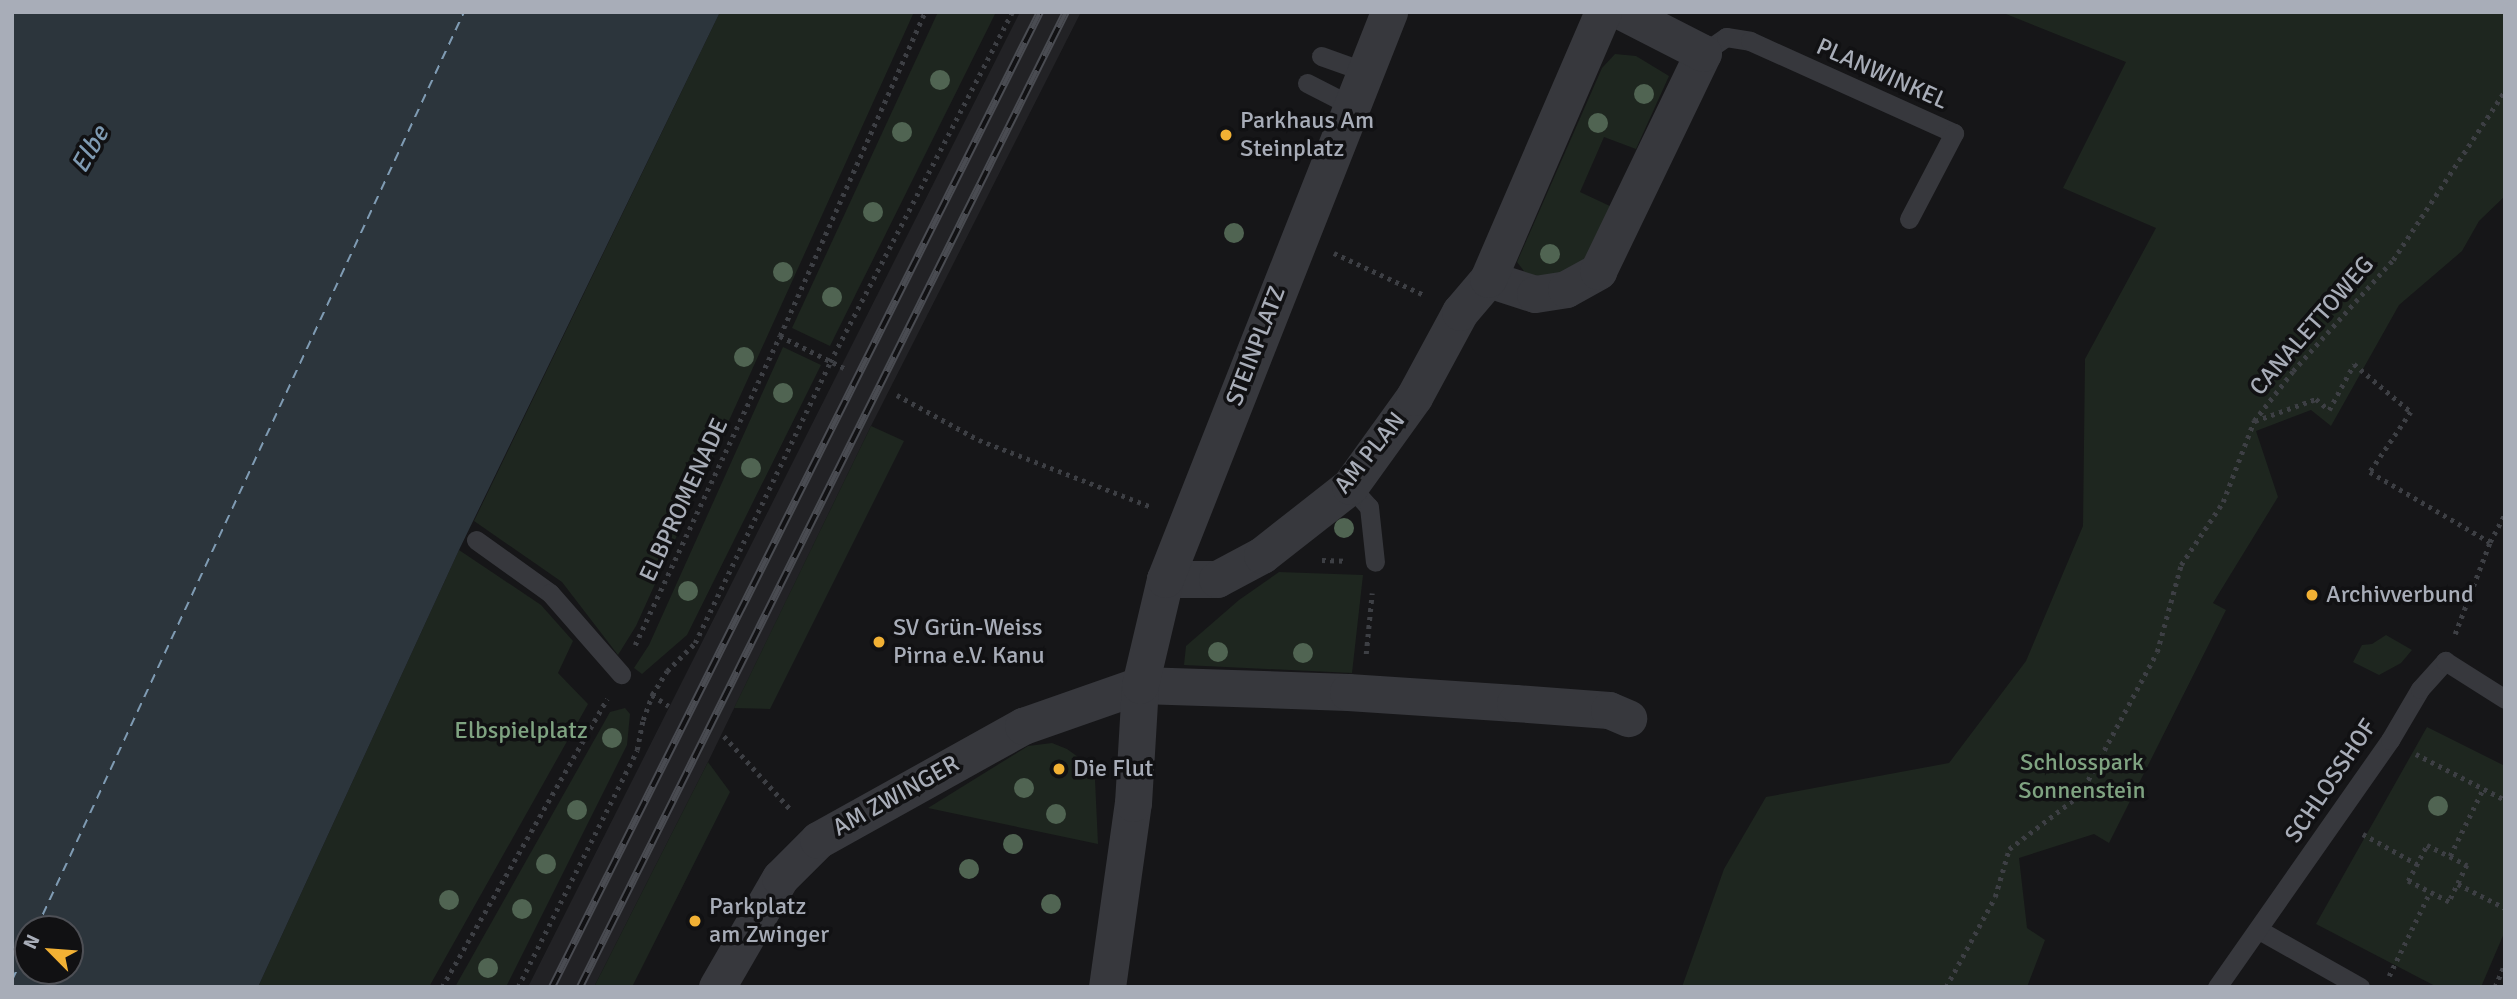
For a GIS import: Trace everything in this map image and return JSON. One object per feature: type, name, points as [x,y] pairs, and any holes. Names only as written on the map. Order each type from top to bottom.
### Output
[{"type":"street","name":"STEINPLATZ","points":[[1107,987],[1133,803],[1140,685],[1165,579],[1298,236],[1389,12]]},
{"type":"street","name":"AM PLAN","points":[[1165,579],[1217,579],[1262,555],[1350,486],[1414,397],[1460,312],[1488,279],[1603,12]]},
{"type":"street","points":[[1488,279],[1535,294],[1566,289],[1598,271],[1703,53],[1623,12]]},
{"type":"street","points":[[1140,685],[1362,693],[1609,710],[1628,718]]},
{"type":"street","name":"AM ZWINGER","points":[[717,987],[780,878],[818,840],[1023,726],[1140,685]]},
{"type":"lane","name":"PLANWINKEL","points":[[1703,53],[1726,37],[1750,41],[1954,133],[1909,219]]},
{"type":"lane","points":[[1321,56],[1366,72]]},
{"type":"lane","points":[[1307,83],[1352,106]]},
{"type":"lane","points":[[1350,486],[1369,507],[1375,562]]},
{"type":"lane","points":[[476,540],[550,593],[621,674]]},
{"type":"lane","points":[[2445,661],[2505,699]]},
{"type":"lane","name":"SCHLOSSHOF","points":[[2217,987],[2390,740],[2420,689],[2445,661]]},
{"type":"lane","points":[[2259,930],[2360,987]]},
{"type":"path","name":"ELBPROMENADE","points":[[442,987],[621,674],[780,336],[925,12]]},
{"type":"path","points":[[518,987],[637,750],[643,720],[652,695],[667,671],[695,643],[830,362],[1012,12]]},
{"type":"path","name":"CANALETTOWEG","points":[[1946,987],[1995,897],[2009,849],[2080,795],[2157,652],[2181,565],[2224,502],[2254,421],[2292,371],[2393,260],[2505,92]]},
{"type":"path","points":[[1298,236],[1460,312]]},
{"type":"path","points":[[780,336],[846,369]]},
{"type":"path","points":[[2254,421],[2316,399],[2329,410],[2354,364],[2411,412],[2370,472],[2490,542]]},
{"type":"path","points":[[897,395],[979,440],[1187,520]]},
{"type":"path","points":[[2445,661],[2490,542],[2505,514]]},
{"type":"path","points":[[1262,555],[1375,562],[1362,693]]},
{"type":"path","points":[[724,736],[818,840]]},
{"type":"path","points":[[2390,740],[2505,800]]},
{"type":"path","points":[[2450,856],[2483,789]]},
{"type":"path","points":[[2335,819],[2417,864]]},
{"type":"path","points":[[2427,845],[2450,856],[2468,865],[2449,902],[2409,881],[2427,845]]},
{"type":"path","points":[[2458,884],[2505,908]]},
{"type":"path","points":[[2384,987],[2431,892]]},
{"type":"path","points":[[2495,987],[2505,964]]},
{"type":"shaded area","points":[[1020,12],[1081,12],[871,426],[708,762],[594,987],[528,987]]},
{"type":"green space","points":[[720,12],[914,12],[636,626],[618,655],[562,582],[474,521]]},
{"type":"green space","points":[[938,12],[996,12],[830,346],[792,328]]},
{"type":"green space","name":"Schlosspark Sonnenstein","points":[[2001,12],[2505,12],[2505,196],[2479,221],[2462,251],[2399,305],[2331,426],[2311,410],[2256,431],[2278,497],[2213,603],[2226,610],[2109,843],[2094,834],[2019,858],[2027,928],[2045,940],[2027,987],[1682,987],[1724,869],[1766,797],[1949,763],[2026,661],[2083,526],[2085,359],[2156,228],[2063,188],[2126,62]]},
{"type":"green space","points":[[1615,54],[1636,56],[1669,76],[1636,149],[1604,137],[1580,192],[1612,207],[1581,269],[1559,281],[1527,275],[1517,262],[1602,68]]},
{"type":"green space","points":[[783,347],[821,365],[687,635],[642,674],[634,668],[649,645]]},
{"type":"green space","points":[[871,426],[904,441],[770,709],[734,708]]},
{"type":"green space","name":"Elbspielplatz","points":[[459,550],[541,605],[573,641],[558,673],[588,704],[429,987],[258,987]]},
{"type":"green space","points":[[1279,572],[1363,575],[1352,673],[1184,665],[1186,646],[1239,600]]},
{"type":"green space","points":[[2386,635],[2412,650],[2401,663],[2379,675],[2353,662],[2362,645],[2372,644]]},
{"type":"green space","points":[[625,708],[630,714],[627,745],[506,987],[455,987],[610,712]]},
{"type":"green space","points":[[2427,727],[2505,766],[2505,931],[2481,987],[2437,987],[2316,924]]},
{"type":"green space","points":[[1052,743],[1067,749],[1085,762],[1095,780],[1098,844],[928,808],[1028,746]]},
{"type":"green space","points":[[708,762],[730,792],[632,987],[594,987]]},
{"type":"water","name":"Elbe","points":[[12,12],[720,12],[459,550],[258,987],[12,987]]},
{"type":"ferry route","points":[[43,915],[464,12]]},
{"type":"ferry route","points":[[12,980],[14,976]]},
{"type":"railway","points":[[552,987],[1040,12]]},
{"type":"railway","points":[[580,987],[1066,12]]},
{"type":"place","name":"Parkhaus Am Steinplatz","points":[[1226,135]]},
{"type":"place","name":"Archivverbund","points":[[2312,595]]},
{"type":"place","name":"SV Grün-Weiss Pirna e.V. Kanu","points":[[879,642]]},
{"type":"place","name":"Die Flut","points":[[1059,769]]},
{"type":"place","name":"Parkplatz am Zwinger","points":[[695,921]]}]
